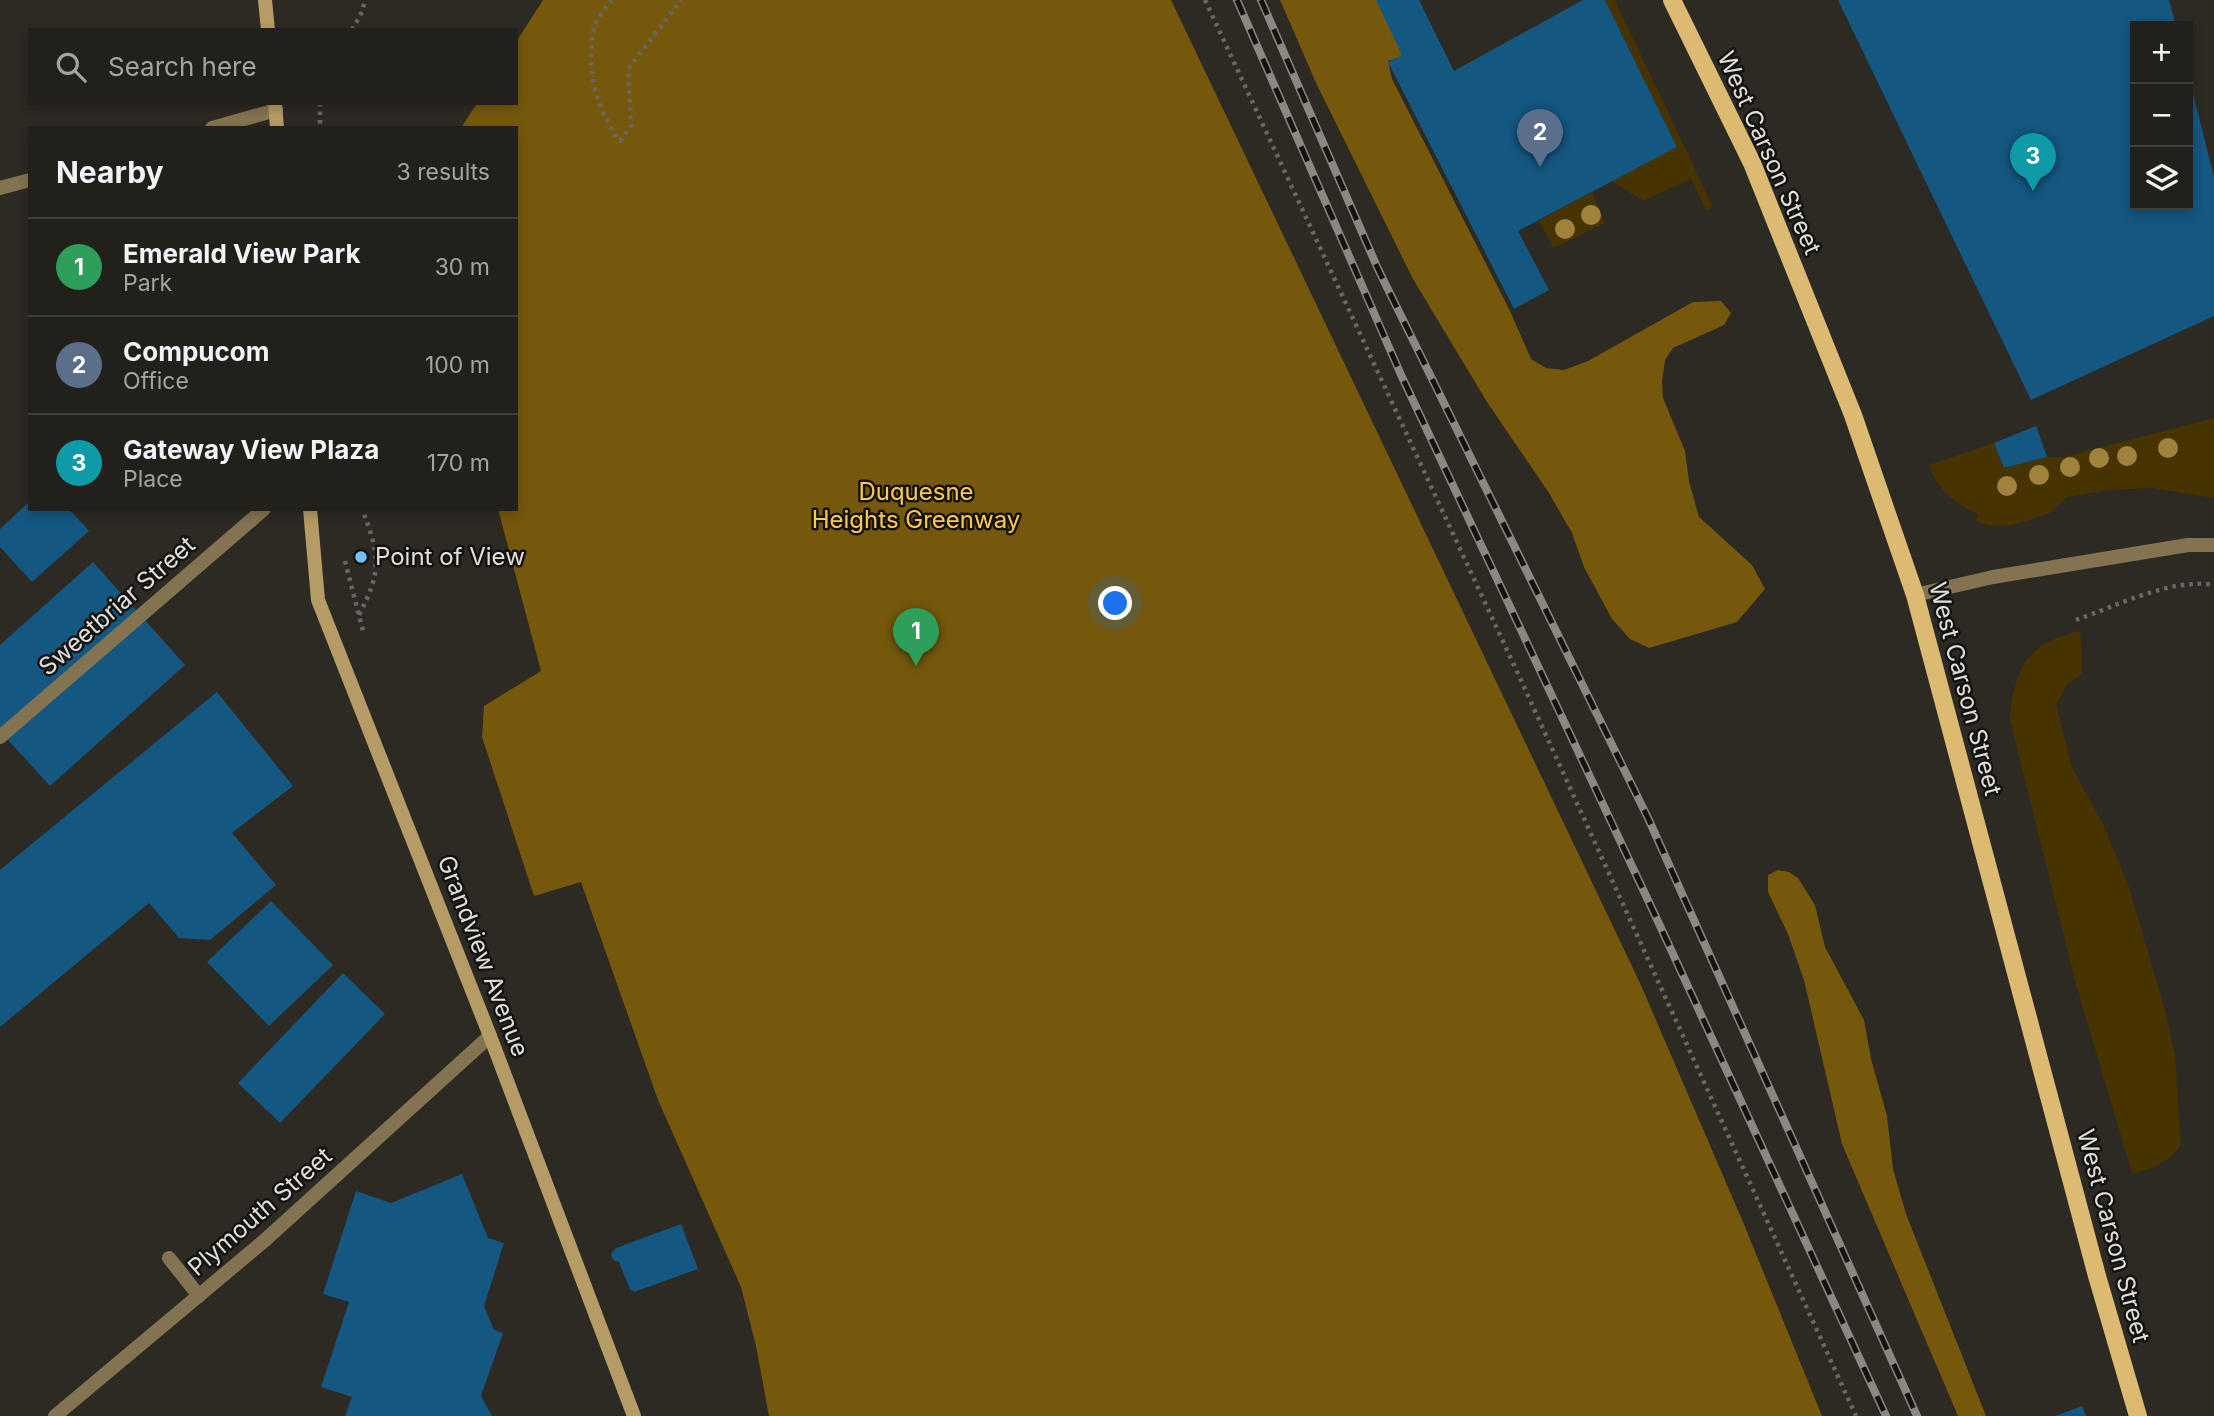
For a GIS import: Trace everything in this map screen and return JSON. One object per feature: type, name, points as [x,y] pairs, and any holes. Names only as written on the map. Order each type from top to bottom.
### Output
[{"type":"main road","name":"West Carson Street","points":[[1672,0],[1752,163],[1853,415],[1915,595],[2097,1276],[2138,1416]]},
{"type":"street","points":[[265,0],[268,28]]},
{"type":"street","points":[[218,126],[276,106],[277,126]]},
{"type":"street","points":[[0,188],[28,181]]},
{"type":"street","name":"Sweetbriar Street","points":[[0,737],[262,511]]},
{"type":"street","name":"Grandview Avenue","points":[[310,511],[318,600],[490,1036],[634,1416]]},
{"type":"street","points":[[1915,595],[2019,573],[2188,545],[2214,545]]},
{"type":"street","name":"Plymouth Street","points":[[55,1416],[264,1241],[490,1036]]},
{"type":"street","points":[[170,1258],[199,1296]]},
{"type":"path","points":[[353,28],[365,0]]},
{"type":"path","points":[[612,0],[594,25],[591,62],[598,106],[620,141],[631,126],[628,69],[681,0]]},
{"type":"path","points":[[1205,0],[1514,665],[1856,1416]]},
{"type":"path","points":[[320,105],[320,126]]},
{"type":"path","points":[[359,616],[373,588],[377,562],[373,536],[363,511]]},
{"type":"path","points":[[2076,620],[2166,589],[2204,583],[2214,585]]},
{"type":"shaded area","points":[[1605,0],[1615,0],[1713,207],[1706,210],[1691,179],[1643,201],[1612,181],[1677,147]]},
{"type":"shaded area","points":[[1592,192],[1605,223],[1554,248],[1539,221]]},
{"type":"shaded area","points":[[2214,418],[2214,498],[2153,488],[2111,490],[2067,497],[2050,513],[2013,524],[1994,526],[1976,521],[1978,514],[1948,495],[1937,482],[1929,465],[1994,443],[2004,468],[2047,457],[2064,457]]},
{"type":"shaded area","points":[[2077,631],[2081,633],[2082,674],[2067,685],[2056,705],[2072,767],[2103,824],[2128,884],[2165,1010],[2175,1055],[2181,1145],[2160,1164],[2132,1173],[2075,981],[2010,721],[2014,690],[2026,661],[2045,644]]},
{"type":"green space","name":"Duquesne Heights Greenway","points":[[543,0],[1171,0],[1640,983],[1743,1222],[1822,1416],[769,1416],[756,1346],[741,1287],[658,1100],[581,882],[534,896],[482,737],[484,706],[541,671],[499,511],[518,511],[518,126],[462,126],[476,105],[518,105],[518,39]]},
{"type":"green space","points":[[1280,0],[1377,0],[1403,56],[1388,61],[1392,79],[1510,311],[1531,359],[1546,368],[1564,370],[1588,361],[1693,302],[1721,301],[1731,313],[1724,325],[1673,348],[1665,360],[1662,381],[1663,398],[1685,451],[1689,481],[1699,517],[1752,565],[1765,589],[1737,622],[1649,648],[1630,639],[1612,619],[1584,567],[1572,533],[1549,493],[1487,402],[1413,279],[1317,85]]},
{"type":"green space","points":[[1778,870],[1789,872],[1798,878],[1815,905],[1825,947],[1864,1020],[1871,1059],[1887,1116],[1893,1169],[1906,1214],[1986,1416],[1958,1416],[1842,1144],[1804,980],[1788,934],[1768,892],[1768,875]]},
{"type":"building","points":[[1376,0],[1419,0],[1454,71],[1583,0],[1605,0],[1677,147],[1518,231],[1549,290],[1514,309],[1388,62],[1402,55]]},
{"type":"building","points":[[1838,0],[2169,0],[2175,21],[2130,21],[2130,210],[2193,210],[2193,94],[2214,177],[2214,316],[2031,400]]},
{"type":"building","points":[[2036,426],[2047,457],[2004,468],[1994,443]]},
{"type":"building","points":[[28,503],[28,511],[71,511],[89,531],[32,582],[0,547],[0,529]]},
{"type":"building","points":[[93,562],[185,665],[50,786],[0,731],[0,645]]},
{"type":"building","points":[[217,692],[293,786],[232,833],[276,885],[210,940],[179,938],[149,903],[0,1027],[0,870]]},
{"type":"building","points":[[271,901],[333,965],[269,1026],[207,962]]},
{"type":"building","points":[[343,973],[385,1014],[280,1123],[238,1083]]},
{"type":"building","points":[[462,1174],[488,1238],[504,1243],[484,1306],[494,1330],[503,1333],[481,1396],[492,1416],[345,1416],[352,1397],[321,1387],[349,1302],[323,1294],[356,1191],[391,1203]]},
{"type":"building","points":[[681,1224],[698,1269],[634,1292],[630,1289],[619,1262],[613,1260],[611,1254],[616,1248]]},
{"type":"building","points":[[2082,1406],[2086,1416],[2055,1416]]},
{"type":"railway","points":[[1237,0],[1402,377],[1655,915],[1886,1416]]},
{"type":"railway","points":[[1261,0],[1378,269],[1648,818],[1917,1416]]},
{"type":"place","name":"Compucom","points":[[1540,167]]},
{"type":"place","name":"Gateway View Plaza","points":[[2033,191]]},
{"type":"place","name":"Point of View","points":[[361,557]]},
{"type":"place","name":"Emerald View Park","points":[[916,666]]}]
